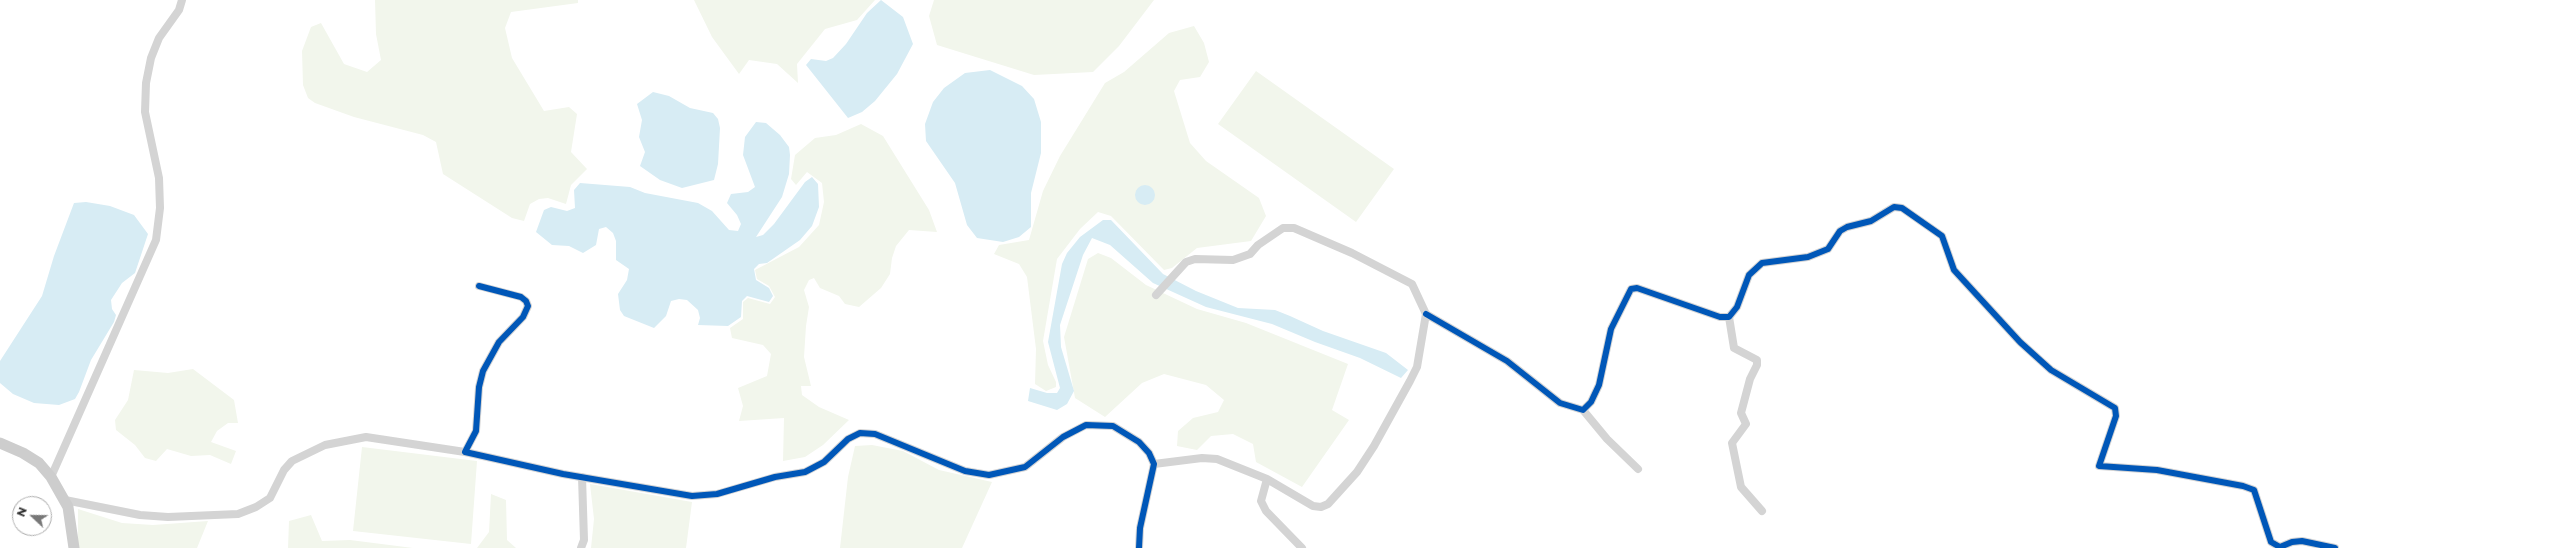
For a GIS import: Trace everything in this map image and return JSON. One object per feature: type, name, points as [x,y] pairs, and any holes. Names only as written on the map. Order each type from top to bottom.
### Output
[{"type":"main road","points":[[0,444],[23,453],[39,463],[52,477],[68,507],[74,548]]},
{"type":"street","points":[[52,477],[156,240],[160,208],[159,178],[145,112],[146,83],[151,58],[156,45],[180,10],[182,0]]},
{"type":"street","points":[[1762,511],[1741,487],[1732,442],[1746,424],[1741,413],[1750,378],[1757,365],[1757,360],[1734,348],[1729,317],[1736,307],[1749,275],[1762,263],[1808,257],[1828,249],[1840,231],[1847,227],[1871,221],[1894,207],[1902,208],[1942,236],[1954,270],[2020,342],[2051,370],[2115,408],[2116,416],[2099,466],[2157,470],[2243,486],[2254,490],[2271,542],[2275,546],[2280,547],[2292,542],[2302,541],[2335,548]]},
{"type":"street","points":[[1154,464],[1202,458],[1217,459],[1267,479],[1314,506],[1321,507],[1328,504],[1357,472],[1374,446],[1410,382],[1418,362],[1426,314],[1412,284],[1352,253],[1294,228],[1283,228],[1258,245],[1250,254],[1233,260],[1195,259],[1186,262],[1156,295]]},
{"type":"street","points":[[465,452],[476,431],[479,387],[483,371],[498,342],[523,317],[528,306],[526,301],[521,297],[479,286]]},
{"type":"street","points":[[1583,410],[1591,402],[1599,384],[1611,329],[1632,289],[1637,288],[1720,317],[1729,317]]},
{"type":"street","points":[[1426,314],[1507,361],[1560,403],[1583,410],[1607,439],[1638,469]]},
{"type":"street","points":[[65,500],[140,515],[168,518],[238,514],[256,507],[270,498],[284,470],[292,461],[325,445],[366,438],[465,452],[582,477],[692,496],[717,494],[775,477],[805,472],[824,462],[848,439],[860,433],[875,434],[965,471],[989,475],[1025,467],[1063,437],[1086,425],[1113,426],[1139,442],[1149,454],[1154,464],[1140,528],[1139,548]]},
{"type":"street","points":[[581,548],[584,540],[582,477]]},
{"type":"street","points":[[1267,479],[1261,501],[1263,506],[1302,548]]},
{"type":"shaded area","points":[[375,0],[578,0],[578,3],[511,12],[505,28],[512,58],[544,111],[569,107],[577,114],[571,152],[587,169],[571,185],[566,204],[548,198],[539,199],[530,204],[524,221],[512,218],[443,174],[436,142],[423,135],[354,117],[315,103],[308,98],[303,85],[302,51],[311,27],[321,23],[344,64],[367,72],[381,60],[376,34]]},
{"type":"shaded area","points":[[694,0],[875,0],[857,20],[825,29],[797,64],[798,83],[777,64],[749,60],[739,74],[712,37]]},
{"type":"shaded area","points":[[934,0],[1154,0],[1119,46],[1093,72],[1034,75],[937,45],[929,16]]},
{"type":"shaded area","points":[[1194,26],[1204,43],[1209,62],[1200,77],[1180,80],[1174,91],[1190,143],[1206,161],[1259,198],[1266,216],[1251,241],[1197,248],[1172,268],[1164,270],[1111,216],[1098,212],[1080,229],[1057,259],[1043,341],[1048,365],[1056,382],[1056,387],[1046,391],[1035,384],[1036,349],[1027,277],[1019,264],[994,254],[999,245],[1029,240],[1043,191],[1060,156],[1105,83],[1124,72],[1169,33]]},
{"type":"shaded area","points":[[1256,71],[1394,169],[1356,222],[1218,124]]},
{"type":"shaded area","points":[[861,124],[883,136],[929,210],[937,232],[909,230],[896,246],[892,258],[890,274],[881,288],[859,307],[845,304],[839,296],[820,288],[814,278],[809,280],[804,290],[809,307],[804,357],[811,386],[801,386],[802,395],[819,407],[849,420],[823,445],[805,457],[783,461],[784,418],[739,421],[743,406],[738,388],[767,376],[771,354],[763,345],[732,338],[730,328],[743,319],[743,302],[748,298],[770,304],[775,297],[769,286],[757,279],[755,270],[799,247],[819,225],[824,202],[822,183],[807,172],[796,185],[791,179],[795,155],[815,138],[836,135]]},
{"type":"shaded area","points":[[1098,253],[1111,258],[1146,285],[1197,309],[1246,323],[1348,364],[1332,410],[1349,420],[1302,487],[1256,462],[1253,444],[1233,434],[1211,436],[1197,450],[1177,446],[1178,431],[1193,418],[1218,412],[1224,400],[1206,385],[1164,374],[1142,383],[1105,417],[1075,398],[1064,337],[1088,259]]},
{"type":"shaded area","points":[[193,369],[234,400],[238,423],[228,423],[217,431],[211,442],[236,451],[231,464],[210,455],[191,456],[167,449],[156,461],[145,458],[135,445],[116,430],[115,420],[128,400],[134,370],[168,373]]},
{"type":"shaded area","points":[[872,445],[903,451],[939,470],[992,482],[962,548],[840,548],[848,477],[855,446]]},
{"type":"shaded area","points":[[362,447],[477,461],[471,544],[353,531]]},
{"type":"shaded area","points":[[590,484],[692,502],[686,548],[591,548],[594,519]]},
{"type":"shaded area","points":[[491,494],[506,500],[507,540],[516,548],[477,548],[489,532]]},
{"type":"shaded area","points":[[78,509],[122,523],[153,525],[208,521],[197,548],[78,548]]},
{"type":"shaded area","points":[[311,515],[322,541],[350,540],[413,548],[288,548],[289,521]]},
{"type":"water","points":[[881,0],[903,17],[913,44],[897,74],[875,101],[862,112],[848,118],[806,65],[811,59],[826,61],[833,58],[846,44],[867,13]]},
{"type":"water","points":[[990,70],[1022,86],[1034,99],[1041,122],[1041,153],[1031,193],[1031,227],[1019,237],[1003,242],[977,238],[967,225],[955,183],[926,141],[925,124],[933,102],[944,88],[965,73]]},
{"type":"water","points":[[653,92],[669,96],[690,108],[713,113],[718,119],[720,128],[718,164],[714,180],[682,188],[660,180],[640,166],[645,152],[639,137],[642,120],[637,104]]},
{"type":"water","points":[[756,122],[766,123],[780,135],[789,147],[790,155],[789,174],[782,197],[756,237],[763,235],[774,224],[805,182],[812,177],[818,184],[819,207],[812,226],[800,240],[767,263],[759,264],[754,269],[756,280],[769,288],[773,296],[769,302],[747,296],[742,301],[741,317],[728,326],[698,325],[700,318],[698,310],[687,300],[679,299],[671,301],[666,316],[654,328],[624,316],[620,310],[618,294],[627,280],[629,269],[616,260],[616,241],[613,233],[606,227],[599,229],[596,245],[583,253],[569,246],[552,245],[536,232],[544,210],[551,207],[567,211],[575,208],[574,190],[580,183],[630,187],[645,193],[698,203],[712,211],[729,230],[738,231],[741,224],[737,215],[727,203],[731,194],[748,192],[755,187],[743,155],[745,137]]},
{"type":"water","points":[[1141,185],[1149,185],[1155,191],[1155,199],[1149,205],[1141,205],[1135,199],[1135,191]]},
{"type":"water","points":[[86,202],[110,206],[134,215],[148,234],[135,273],[122,283],[111,300],[112,309],[116,315],[114,322],[91,360],[75,399],[59,405],[34,403],[13,394],[0,383],[0,361],[42,296],[54,256],[74,203]]},
{"type":"water","points":[[1103,220],[1111,220],[1163,274],[1196,291],[1238,308],[1275,310],[1323,331],[1386,353],[1408,370],[1401,378],[1360,358],[1315,342],[1272,324],[1206,307],[1153,283],[1110,245],[1092,238],[1083,255],[1060,325],[1061,347],[1074,391],[1067,404],[1057,410],[1028,401],[1030,388],[1047,393],[1057,393],[1060,388],[1048,342],[1062,264],[1067,253],[1080,237]]},
{"type":"cycle path","points":[[1426,314],[1507,361],[1560,403],[1583,410],[1591,402],[1599,385],[1611,329],[1631,289],[1637,288],[1720,317],[1729,317],[1737,307],[1749,275],[1762,263],[1808,257],[1828,249],[1840,231],[1847,227],[1871,221],[1894,207],[1902,208],[1942,236],[1954,270],[2020,342],[2051,370],[2115,408],[2116,416],[2099,466],[2157,470],[2243,486],[2254,490],[2271,542],[2280,547],[2292,542],[2302,541],[2335,548]]},
{"type":"cycle path","points":[[479,286],[521,297],[526,301],[528,306],[523,317],[499,342],[483,371],[479,387],[476,431],[465,452],[563,474],[692,496],[717,494],[775,477],[805,472],[824,462],[848,439],[860,433],[875,434],[965,471],[989,475],[1025,467],[1063,437],[1086,425],[1113,426],[1139,442],[1149,453],[1154,464],[1140,528],[1139,548]]}]
